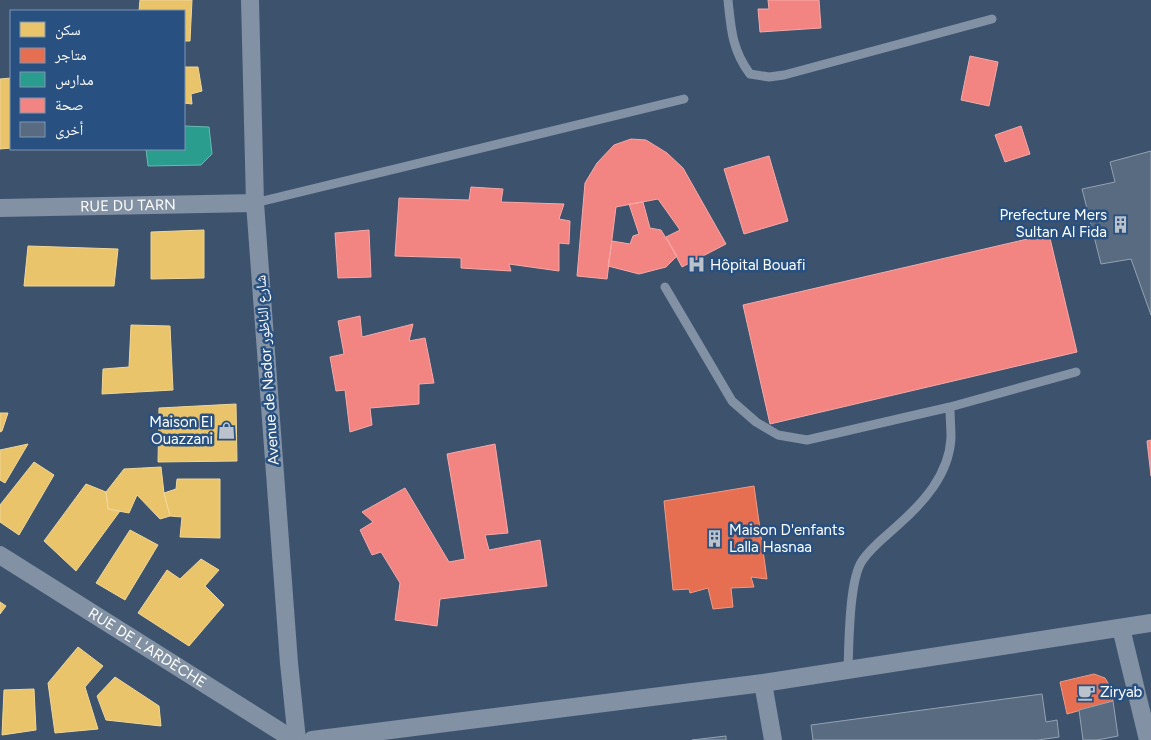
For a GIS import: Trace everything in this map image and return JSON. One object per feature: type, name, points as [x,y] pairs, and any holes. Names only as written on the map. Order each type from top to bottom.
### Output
[{"type":"street","name":"Avenue de Nador شارع الناظور","points":[[250,0],[255,203],[296,740]]},
{"type":"street","name":"RUE DU TARN","points":[[0,208],[255,203]]},
{"type":"street","name":"RUE DE L'ARDÈCHE","points":[[0,555],[296,740]]},
{"type":"street","points":[[312,740],[763,683],[1151,623]]},
{"type":"street","points":[[1121,628],[1148,740]]},
{"type":"street","points":[[763,683],[773,740]]},
{"type":"lane","points":[[728,0],[733,42],[741,62],[750,74],[769,77],[784,75],[992,20]]},
{"type":"lane","points":[[255,203],[684,99]]},
{"type":"lane","points":[[665,287],[732,401],[756,422],[778,435],[807,440],[950,408],[1076,372]]},
{"type":"lane","points":[[848,669],[852,604],[856,576],[861,562],[935,488],[945,464],[951,440],[950,408]]},
{"type":"building: سكن","points":[[140,0],[192,0],[190,41],[185,41],[185,10],[139,10]]},
{"type":"building: سكن","points":[[185,67],[198,67],[202,91],[191,94],[192,104],[185,103]]},
{"type":"building: سكن","points":[[10,78],[10,148],[0,149],[0,79]]},
{"type":"building: سكن","points":[[204,230],[204,278],[151,279],[151,232]]},
{"type":"building: سكن","points":[[28,246],[118,249],[114,286],[24,286]]},
{"type":"building: سكن","points":[[131,325],[170,326],[173,390],[102,394],[103,369],[129,367]]},
{"type":"building: سكن","points":[[236,404],[237,461],[158,462],[159,408]]},
{"type":"building: سكن","points":[[0,413],[8,413],[0,432]]},
{"type":"building: سكن","points":[[28,444],[5,483],[0,480],[0,450]]},
{"type":"building: سكن","points":[[34,462],[54,475],[19,535],[0,522],[0,505]]},
{"type":"building: سكن","points":[[161,467],[164,493],[170,516],[160,519],[137,495],[129,513],[108,509],[106,492],[124,469]]},
{"type":"building: سكن","points":[[177,479],[220,479],[220,538],[180,537],[182,517],[170,516],[164,493],[176,489]]},
{"type":"building: سكن","points":[[86,484],[106,492],[108,509],[120,511],[76,571],[44,541]]},
{"type":"building: سكن","points":[[130,530],[158,545],[125,600],[96,583]]},
{"type":"building: سكن","points":[[201,559],[219,570],[205,586],[224,605],[189,646],[138,613],[167,570],[180,579]]},
{"type":"building: سكن","points":[[0,602],[6,606],[0,614]]},
{"type":"building: سكن","points":[[78,647],[103,666],[85,687],[98,729],[55,733],[48,683]]},
{"type":"building: سكن","points":[[115,677],[159,706],[161,726],[106,720],[97,696]]},
{"type":"building: سكن","points":[[34,689],[36,730],[2,735],[4,690]]},
{"type":"building: متاجر","name":"Maison D'enfants Lalla Hasnaa","points":[[754,486],[767,579],[751,577],[754,587],[731,588],[733,607],[713,609],[708,588],[690,593],[689,589],[673,590],[664,501]]},
{"type":"building: متاجر","points":[[1094,674],[1105,678],[1111,688],[1113,701],[1067,714],[1060,682]]},
{"type":"building: مدارس","points":[[185,126],[209,127],[212,154],[201,165],[148,166],[146,150],[185,150]]},
{"type":"building: صحة","points":[[768,0],[819,0],[821,28],[760,32],[758,9],[769,9]]},
{"type":"building: صحة","points":[[970,56],[998,62],[989,106],[961,100]]},
{"type":"building: صحة","points":[[1021,126],[1030,154],[1005,162],[995,135]]},
{"type":"building: صحة","points":[[631,139],[646,140],[667,153],[683,168],[726,244],[682,267],[666,237],[680,230],[658,199],[616,207],[607,279],[577,276],[585,183],[597,163],[614,145]]},
{"type":"building: صحة","points":[[769,156],[788,221],[744,234],[724,169]]},
{"type":"building: صحة","points":[[471,187],[503,189],[501,202],[564,204],[559,219],[570,221],[569,244],[559,243],[559,271],[509,264],[511,271],[461,268],[461,258],[395,256],[399,198],[469,200]]},
{"type":"building: صحة","points":[[643,202],[650,228],[661,230],[677,256],[666,267],[639,274],[608,266],[612,241],[630,244],[633,236],[639,234],[629,204]]},
{"type":"building: صحة","points":[[369,230],[371,277],[338,278],[335,233]]},
{"type":"building: صحة","points":[[1049,234],[1077,352],[770,424],[743,305]]},
{"type":"building: صحة","points":[[360,316],[362,337],[413,324],[409,341],[425,338],[434,383],[419,384],[419,404],[370,408],[372,425],[350,432],[345,390],[336,391],[330,357],[344,354],[338,321]]},
{"type":"building: صحة","points":[[1151,440],[1151,476],[1147,441]]},
{"type":"building: صحة","points":[[495,444],[508,533],[485,535],[489,550],[540,540],[547,586],[440,599],[437,626],[395,620],[400,583],[381,552],[372,555],[360,530],[373,522],[362,512],[405,488],[449,562],[465,559],[447,454]]},
{"type":"building: أخرى","name":"Prefecture Mers Sultan Al Fida","points":[[1151,151],[1151,315],[1131,259],[1101,264],[1082,189],[1115,182],[1110,162]]},
{"type":"building: أخرى","points":[[1042,694],[1046,722],[1057,720],[1059,737],[1038,740],[813,740],[811,725]]},
{"type":"building: أخرى","points":[[1113,701],[1118,736],[1097,740],[1083,740],[1079,710]]},
{"type":"building: أخرى","points":[[726,736],[726,740],[692,740]]},
{"type":"place","name":"Prefecture Mers Sultan Al Fida","points":[[1121,224]]},
{"type":"place","name":"Hôpital Bouafi","points":[[696,265]]},
{"type":"place","name":"Maison El Ouazzani","points":[[227,431]]},
{"type":"place","name":"Maison D'enfants Lalla Hasnaa","points":[[715,539]]},
{"type":"place","name":"Ziryab","points":[[1086,692]]}]
